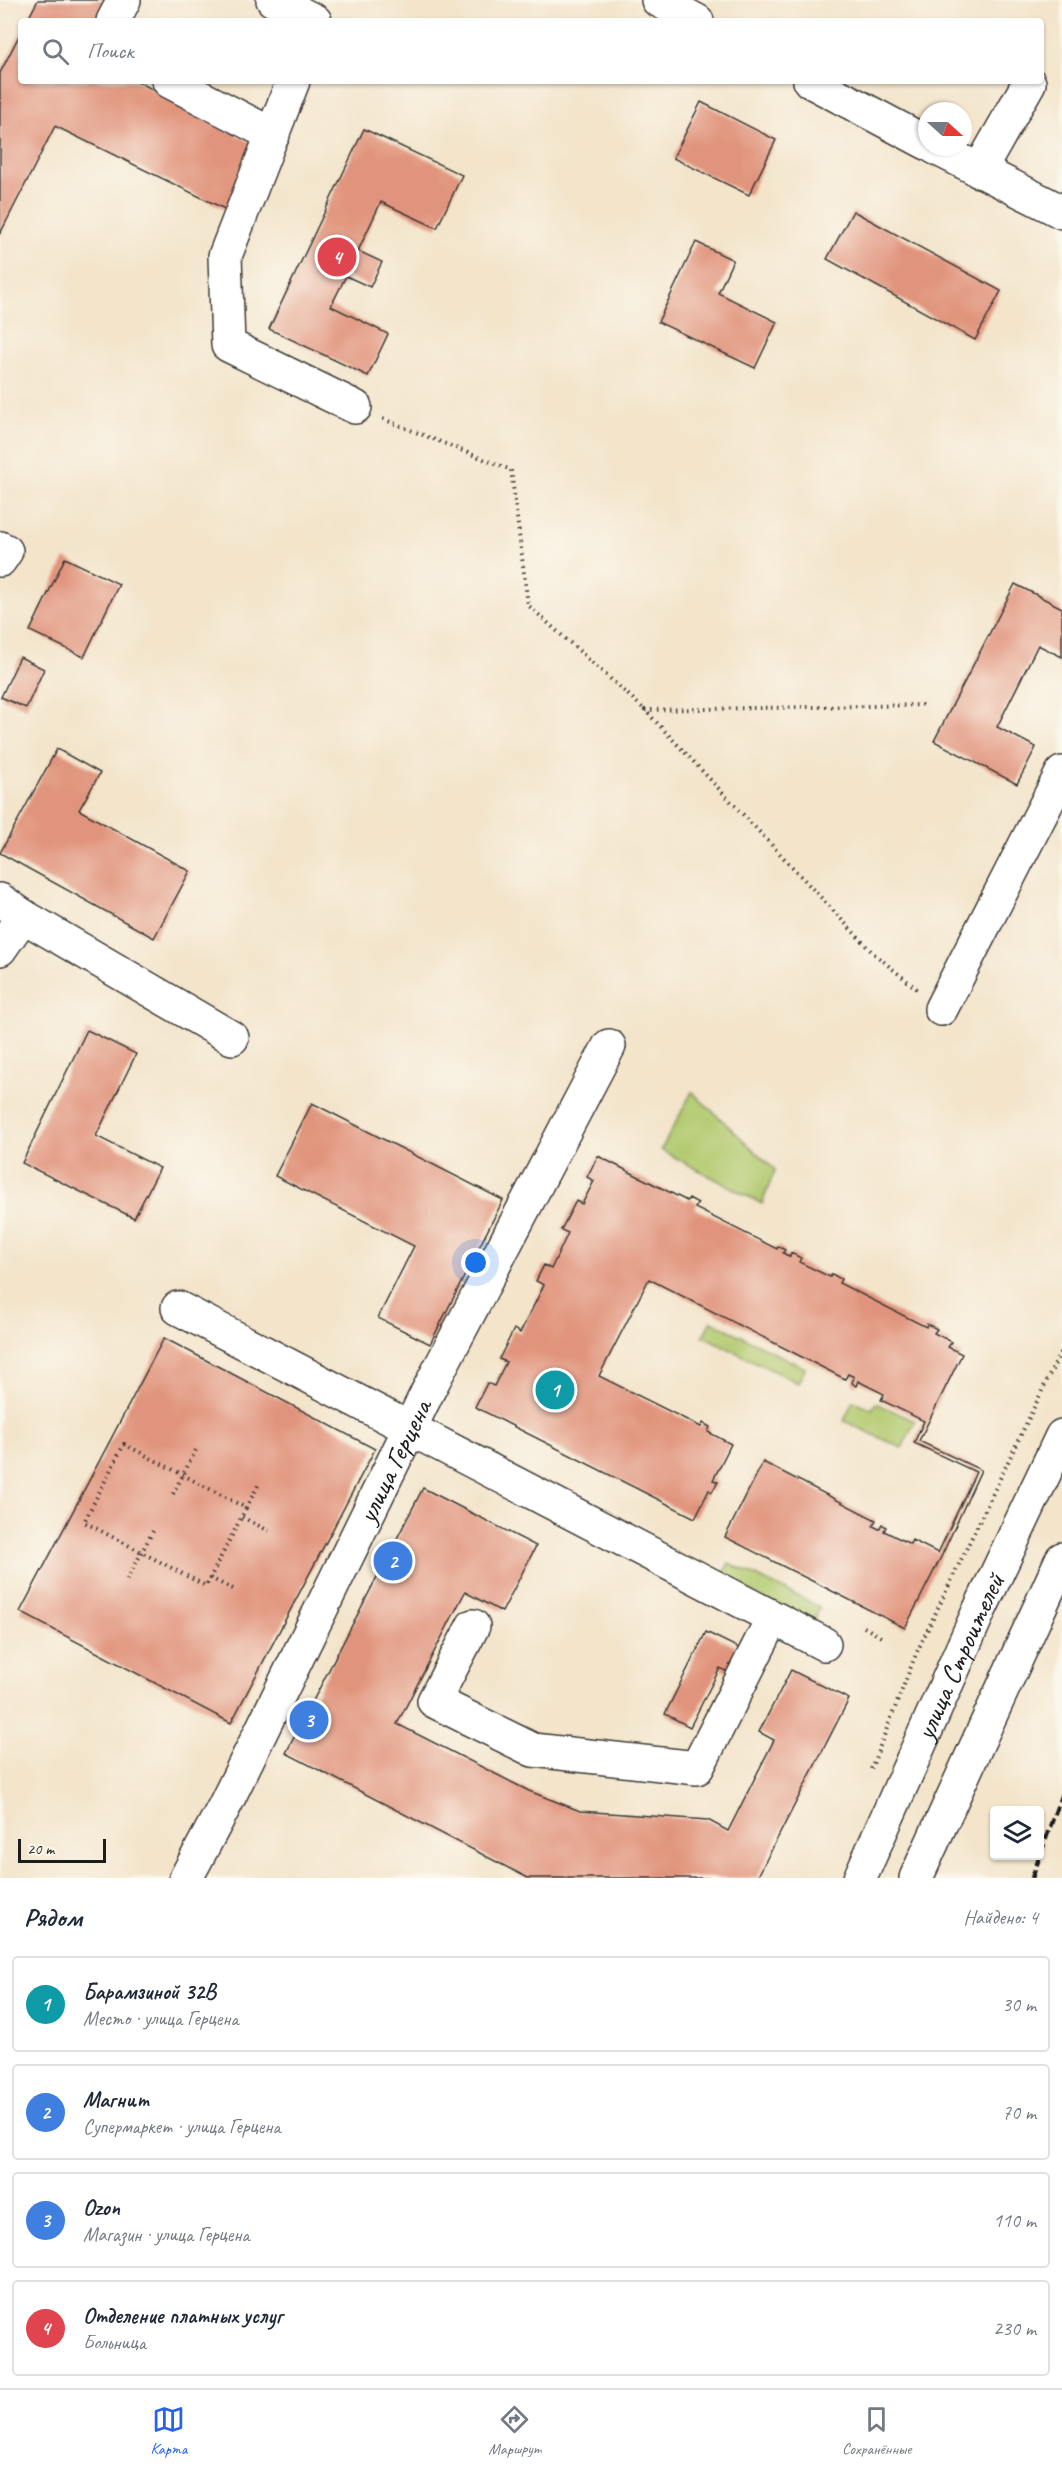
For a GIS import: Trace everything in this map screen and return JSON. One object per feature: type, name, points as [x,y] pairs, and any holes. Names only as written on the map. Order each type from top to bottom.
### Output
[{"type":"main road","points":[[115,18],[124,0]]},
{"type":"main road","points":[[273,0],[310,18]]},
{"type":"main road","points":[[318,18],[329,0]]},
{"type":"main road","points":[[658,0],[691,18]]},
{"type":"main road","points":[[175,84],[273,135]]},
{"type":"main road","points":[[292,84],[225,256],[228,345],[355,407]]},
{"type":"main road","points":[[816,84],[918,138]]},
{"type":"main road","points":[[979,171],[1028,84]]},
{"type":"main road","points":[[951,156],[1062,212]]},
{"type":"main road","points":[[0,548],[6,551],[0,560]]},
{"type":"main road","points":[[941,1009],[1062,773]]},
{"type":"main road","points":[[0,949],[12,908],[232,1038]]},
{"type":"main road","name":"улица Герцена","points":[[186,1878],[224,1807],[410,1428],[609,1046]]},
{"type":"main road","points":[[178,1308],[824,1644]]},
{"type":"main road","name":"улица Строителей","points":[[860,1878],[979,1611],[1062,1436]]},
{"type":"main road","name":"улица Строителей","points":[[916,1878],[1062,1559]]},
{"type":"main road","points":[[473,1626],[434,1701],[533,1750],[697,1768],[773,1618]]},
{"type":"path","points":[[355,407],[511,470],[528,605],[645,710],[872,952],[941,1009]]},
{"type":"path","points":[[645,710],[926,705]]},
{"type":"path","points":[[870,1772],[916,1654],[1062,1349]]},
{"type":"path","points":[[246,1509],[124,1444],[84,1522],[206,1586],[242,1517],[260,1482]]},
{"type":"path","points":[[173,1494],[197,1448]]},
{"type":"path","points":[[242,1517],[268,1531]]},
{"type":"path","points":[[127,1580],[153,1531]]},
{"type":"path","points":[[210,1578],[237,1591]]},
{"type":"path","points":[[864,1627],[882,1637]]},
{"type":"green space","points":[[692,1092],[775,1170],[762,1204],[661,1150]]},
{"type":"green space","points":[[711,1321],[805,1368],[798,1383],[703,1336]]},
{"type":"green space","points":[[853,1401],[872,1409],[876,1403],[915,1421],[902,1448],[844,1421]]},
{"type":"green space","points":[[729,1563],[820,1607],[810,1629],[723,1574]]},
{"type":"building","points":[[38,0],[119,0],[110,18],[29,18]]},
{"type":"building","points":[[18,38],[18,84],[143,84],[263,149],[237,215],[55,126],[0,234],[0,73]]},
{"type":"building","points":[[701,102],[776,140],[749,195],[673,158]]},
{"type":"building","points":[[364,129],[462,175],[437,228],[381,202],[358,251],[382,262],[370,287],[346,276],[331,306],[388,334],[368,376],[269,329]]},
{"type":"building","points":[[853,211],[1001,291],[975,340],[827,259]]},
{"type":"building","points":[[696,242],[733,260],[718,293],[777,322],[755,368],[658,322]]},
{"type":"building","points":[[65,558],[119,584],[84,657],[30,631]]},
{"type":"building","points":[[1015,584],[1062,608],[1062,657],[1038,645],[997,727],[1036,747],[1017,784],[934,741]]},
{"type":"building","points":[[20,657],[44,669],[26,708],[1,697]]},
{"type":"building","points":[[57,749],[100,773],[79,810],[190,871],[154,938],[0,853]]},
{"type":"building","points":[[87,1030],[136,1054],[96,1136],[160,1168],[134,1218],[22,1163]]},
{"type":"building","points":[[312,1103],[503,1200],[430,1344],[378,1318],[414,1246],[275,1176]]},
{"type":"building","points":[[598,1156],[687,1201],[689,1198],[698,1203],[695,1208],[777,1249],[778,1246],[790,1257],[791,1253],[801,1258],[799,1262],[830,1277],[832,1274],[841,1279],[839,1283],[926,1327],[927,1324],[937,1329],[934,1333],[952,1342],[948,1347],[962,1354],[919,1441],[981,1470],[905,1628],[725,1537],[763,1462],[876,1520],[873,1526],[879,1529],[882,1524],[886,1527],[884,1531],[910,1544],[912,1540],[938,1553],[976,1472],[914,1443],[924,1421],[881,1400],[884,1394],[858,1381],[856,1386],[852,1383],[854,1377],[848,1374],[845,1379],[649,1279],[599,1376],[701,1427],[703,1423],[710,1427],[708,1432],[731,1444],[713,1480],[718,1482],[712,1492],[709,1490],[695,1518],[475,1407],[487,1383],[494,1386],[506,1362],[499,1359],[514,1329],[520,1333],[544,1285],[536,1281],[544,1265],[551,1269],[568,1233],[561,1230],[576,1201],[582,1204],[594,1181],[587,1177]]},
{"type":"building","points":[[164,1338],[375,1449],[231,1723],[20,1612]]},
{"type":"building","points":[[423,1488],[536,1546],[502,1612],[465,1592],[397,1724],[529,1791],[580,1811],[708,1820],[728,1831],[774,1740],[759,1732],[791,1670],[849,1699],[757,1878],[528,1878],[286,1753]]},
{"type":"building","points":[[706,1632],[741,1649],[730,1673],[720,1668],[690,1727],[665,1714]]},
{"type":"railway","points":[[1032,1878],[1062,1793]]},
{"type":"place","name":"Отделение платных услуг","points":[[337,257]]},
{"type":"place","name":"Барамзиной 32В","points":[[555,1390]]},
{"type":"place","name":"Магнит","points":[[393,1561]]},
{"type":"place","name":"Ozon","points":[[309,1720]]}]
